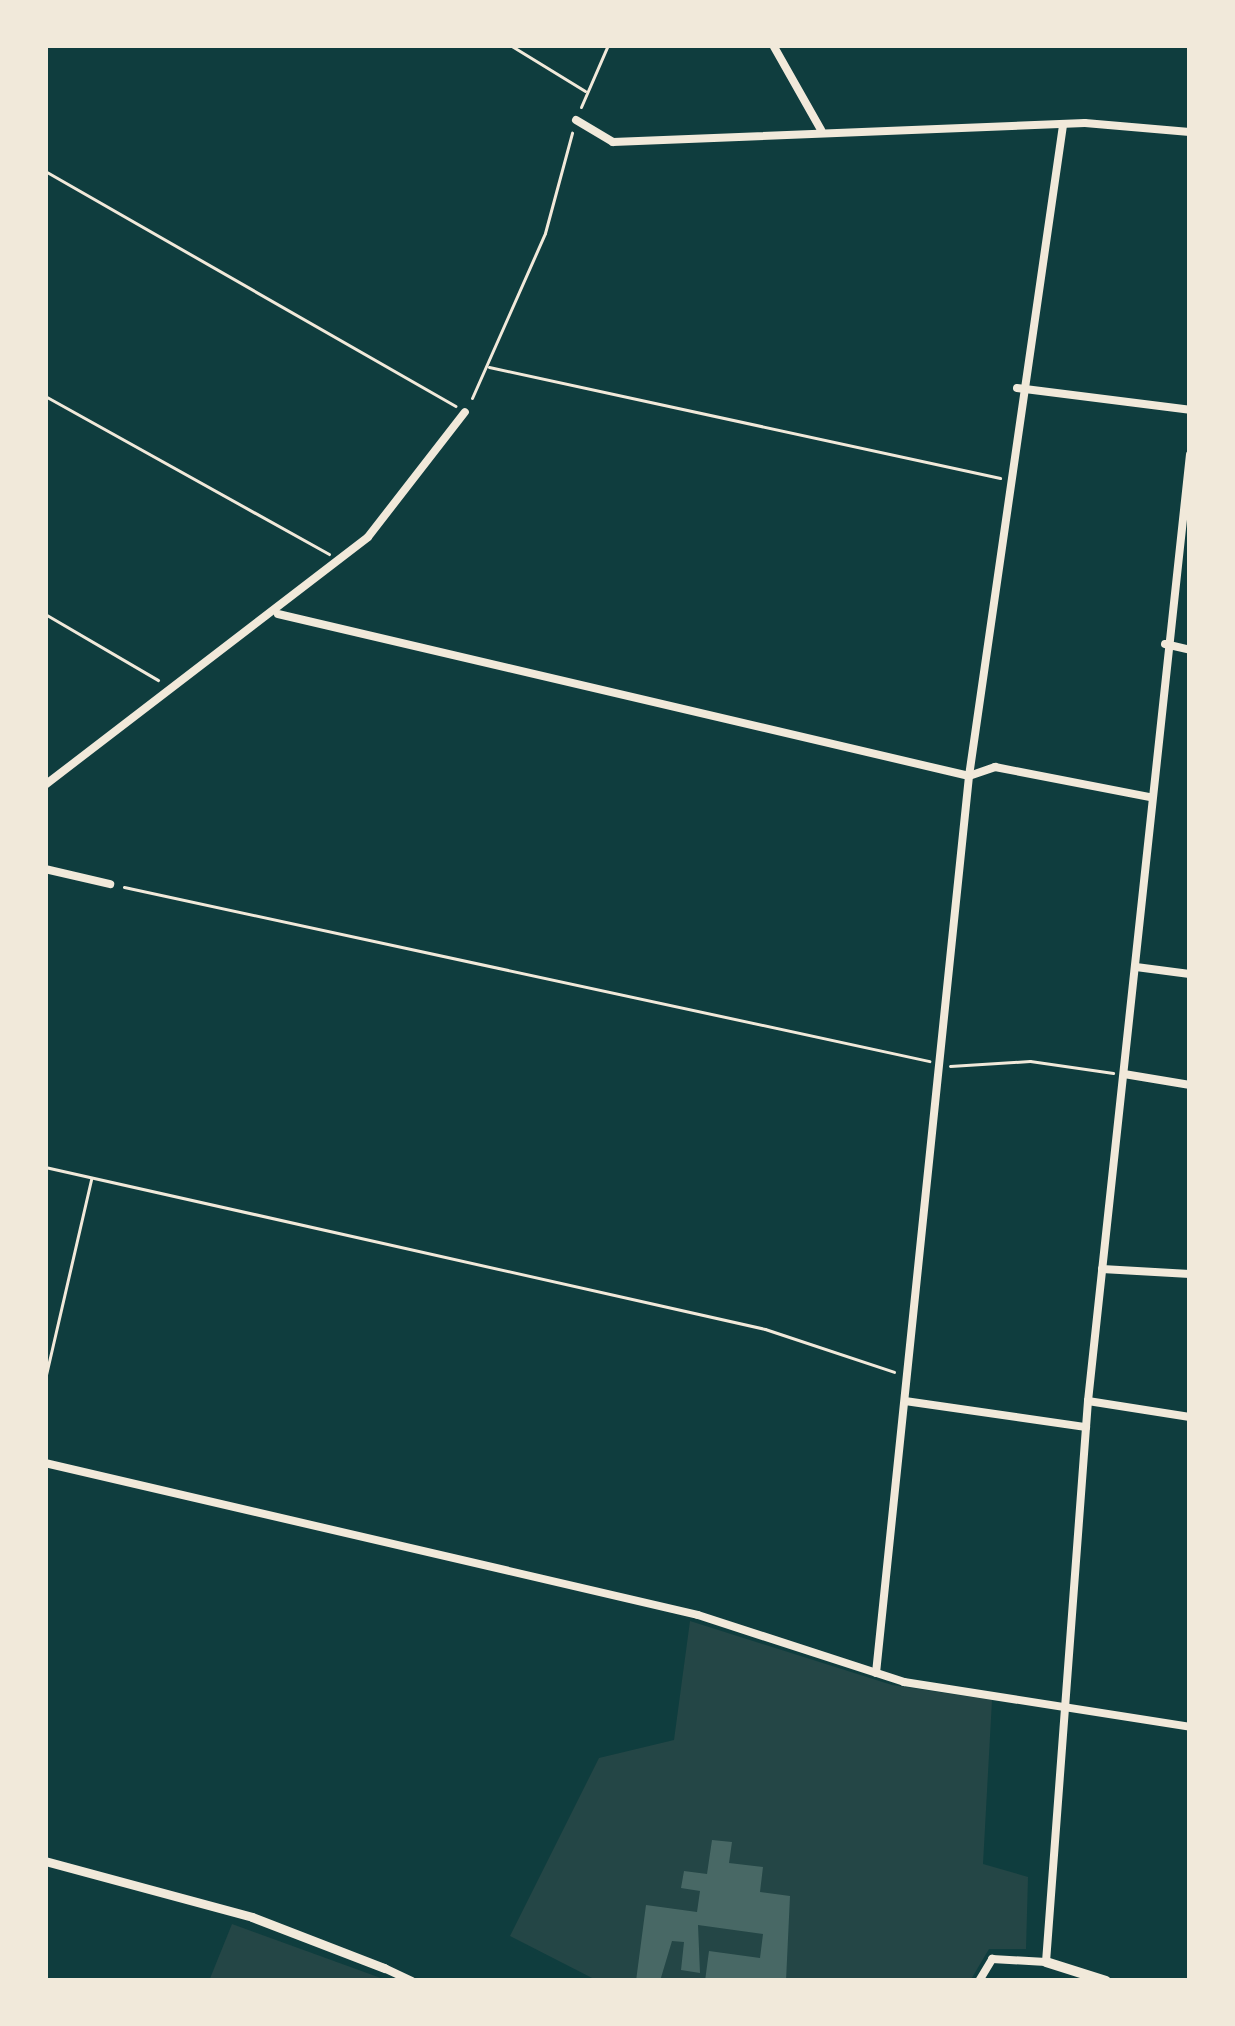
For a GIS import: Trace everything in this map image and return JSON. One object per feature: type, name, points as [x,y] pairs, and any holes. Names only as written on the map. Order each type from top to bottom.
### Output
[{"type":"main road","points":[[1046,1962],[1106,1981]]},
{"type":"street","points":[[773,45],[820,130]]},
{"type":"street","points":[[576,120],[613,142],[820,130],[1063,124],[1190,132]]},
{"type":"street","points":[[876,1673],[943,1065],[969,776],[1013,481],[1017,388],[1051,248],[1063,124]]},
{"type":"street","points":[[1017,388],[1190,410]]},
{"type":"street","points":[[45,785],[177,692],[341,559],[418,482],[465,412]]},
{"type":"street","points":[[980,1981],[992,1958],[1046,1962],[1058,1711],[1165,644],[1190,454]]},
{"type":"street","points":[[278,614],[969,776],[995,767],[1150,797]]},
{"type":"street","points":[[1165,644],[1190,650]]},
{"type":"street","points":[[45,869],[110,884]]},
{"type":"street","points":[[1136,967],[1190,974]]},
{"type":"street","points":[[1124,1074],[1190,1085]]},
{"type":"street","points":[[1102,1268],[1190,1274]]},
{"type":"street","points":[[1088,1400],[1190,1417]]},
{"type":"street","points":[[905,1401],[1086,1427]]},
{"type":"street","points":[[45,1463],[698,1615],[876,1673],[1058,1711],[1190,1726]]},
{"type":"street","points":[[45,1861],[251,1917],[412,1981]]},
{"type":"path","points":[[510,45],[586,92]]},
{"type":"path","points":[[45,171],[465,412],[545,233],[576,120],[608,45]]},
{"type":"path","points":[[489,367],[1013,481]]},
{"type":"path","points":[[45,395],[341,559]]},
{"type":"path","points":[[45,614],[177,692]]},
{"type":"path","points":[[110,884],[943,1065],[1030,1061],[1124,1074]]},
{"type":"path","points":[[45,1167],[765,1329],[908,1377]]},
{"type":"path","points":[[45,1378],[91,1178]]},
{"type":"shaded area","points":[[690,1621],[892,1685],[992,1700],[983,1864],[1028,1877],[1026,1949],[989,1949],[970,1981],[598,1981],[510,1936],[599,1758],[674,1740]]},
{"type":"shaded area","points":[[232,1924],[389,1981],[209,1981]]},
{"type":"building","points":[[712,1840],[732,1842],[729,1863],[763,1867],[760,1892],[790,1896],[786,1981],[705,1981],[709,1951],[760,1958],[763,1934],[698,1925],[700,1973],[681,1970],[684,1942],[672,1941],[660,1981],[636,1981],[646,1905],[697,1912],[700,1891],[681,1888],[684,1871],[707,1874]]}]
